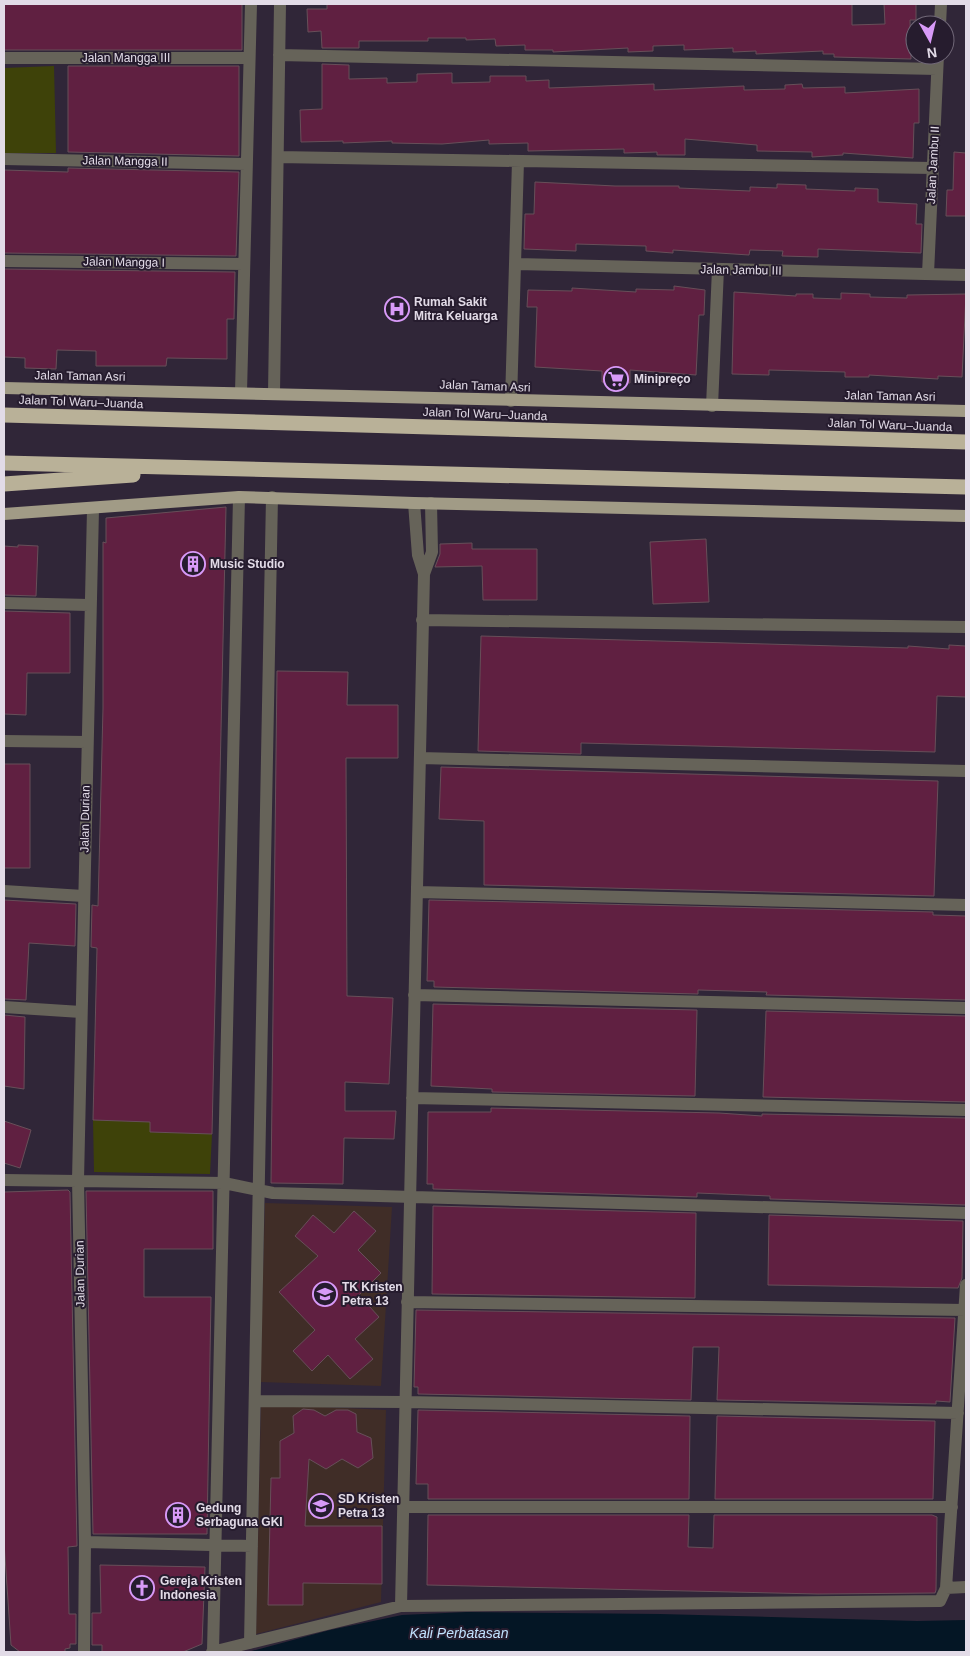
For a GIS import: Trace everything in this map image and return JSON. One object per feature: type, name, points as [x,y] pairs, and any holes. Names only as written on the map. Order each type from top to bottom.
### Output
[{"type":"highway","name":"Jalan Tol Waru–Juanda","points":[[4,415],[966,442]]},
{"type":"highway","points":[[4,463],[966,487]]},
{"type":"highway","points":[[4,484],[222,469]]},
{"type":"main road","name":"Jalan Taman Asri","points":[[4,388],[241,392],[511,401],[966,411]]},
{"type":"main road","points":[[4,514],[239,497],[272,497],[414,503],[966,516]]},
{"type":"street","points":[[241,392],[251,4]]},
{"type":"street","points":[[274,393],[280,4]]},
{"type":"street","points":[[279,55],[938,69]]},
{"type":"street","name":"Jalan Mangga III","points":[[4,58],[249,58]]},
{"type":"street","name":"Jalan Jambu II","points":[[928,274],[938,65]]},
{"type":"street","points":[[278,158],[933,168]]},
{"type":"street","name":"Jalan Mangga II","points":[[4,159],[246,164]]},
{"type":"street","points":[[511,401],[518,161]]},
{"type":"street","name":"Jalan Mangga I","points":[[4,261],[244,264]]},
{"type":"street","name":"Jalan Jambu III","points":[[516,264],[966,275]]},
{"type":"street","points":[[712,406],[718,269]]},
{"type":"street","points":[[239,497],[213,1652],[401,1606],[940,1601],[946,1588],[966,1285]]},
{"type":"street","points":[[250,1643],[272,497]]},
{"type":"street","points":[[414,503],[418,555],[424,574]]},
{"type":"street","points":[[401,1606],[422,620],[424,574],[432,552],[431,503]]},
{"type":"street","name":"Jalan Durian","points":[[84,1652],[85,1542],[78,1180],[86,742],[93,509]]},
{"type":"street","points":[[4,603],[90,605]]},
{"type":"street","points":[[422,620],[966,627]]},
{"type":"street","points":[[4,740],[86,742]]},
{"type":"street","points":[[420,758],[966,771]]},
{"type":"street","points":[[4,890],[83,896]]},
{"type":"street","points":[[417,892],[966,905]]},
{"type":"street","points":[[414,995],[966,1008]]},
{"type":"street","points":[[4,1007],[81,1012]]},
{"type":"street","points":[[412,1098],[966,1110]]},
{"type":"street","points":[[4,1180],[224,1183],[273,1193],[966,1213]]},
{"type":"street","points":[[407,1302],[965,1310]]},
{"type":"street","points":[[255,1401],[405,1402],[958,1413]]},
{"type":"street","points":[[403,1507],[952,1507]]},
{"type":"street","points":[[85,1542],[252,1546]]},
{"type":"street","points":[[946,1588],[966,1587]]},
{"type":"shaded area","name":"TK Kristen Petra 13","points":[[265,1203],[392,1207],[381,1386],[260,1382]]},
{"type":"shaded area","name":"SD Kristen Petra 13","points":[[261,1404],[386,1410],[381,1602],[256,1634]]},
{"type":"green space","points":[[54,66],[56,153],[4,153],[4,68]]},
{"type":"green space","points":[[93,1120],[150,1122],[150,1132],[212,1134],[210,1174],[94,1172]]},
{"type":"water","name":"Kali Perbatasan","points":[[467,1612],[660,1614],[917,1621],[966,1620],[966,1652],[248,1652],[330,1630],[402,1615]]},
{"type":"building","points":[[4,4],[242,4],[242,50],[4,50]]},
{"type":"building","points":[[327,4],[852,4],[852,25],[885,24],[884,4],[916,4],[916,15],[905,15],[905,59],[834,57],[834,54],[823,54],[823,51],[756,54],[756,51],[733,52],[733,48],[684,50],[684,45],[653,46],[653,51],[628,52],[628,48],[553,52],[553,50],[525,50],[525,45],[496,46],[495,39],[466,40],[466,38],[428,38],[428,41],[359,41],[359,48],[322,48],[321,31],[308,32],[307,9],[327,9]]},
{"type":"building","points":[[322,64],[349,65],[349,79],[387,78],[387,83],[417,82],[417,74],[452,73],[452,83],[490,82],[490,76],[526,76],[526,81],[549,80],[549,88],[654,84],[654,90],[744,86],[744,90],[785,89],[785,85],[802,84],[803,88],[845,87],[845,93],[919,89],[919,123],[914,123],[913,158],[843,153],[843,155],[812,157],[812,152],[757,151],[757,145],[685,139],[685,155],[657,155],[657,152],[624,153],[624,149],[528,151],[528,143],[489,144],[489,140],[442,144],[392,143],[392,141],[301,142],[300,110],[322,109]]},
{"type":"building","points":[[68,66],[239,66],[239,156],[68,152]]},
{"type":"building","points":[[954,152],[966,153],[966,216],[946,216],[947,190],[953,190]]},
{"type":"building","points":[[68,168],[239,172],[236,256],[4,253],[4,170],[68,172]]},
{"type":"building","points":[[535,182],[615,186],[679,186],[679,188],[750,191],[750,187],[777,188],[777,184],[806,185],[806,189],[855,191],[855,188],[878,189],[878,202],[917,204],[916,224],[922,224],[921,253],[818,249],[818,257],[782,256],[783,251],[750,250],[749,255],[673,250],[673,253],[646,251],[646,246],[576,244],[576,251],[524,249],[525,214],[534,214]]},
{"type":"building","points":[[4,269],[235,272],[234,319],[227,319],[227,359],[167,358],[166,366],[96,366],[96,351],[57,350],[56,369],[25,368],[25,358],[4,357]]},
{"type":"building","points":[[674,286],[705,290],[704,315],[699,315],[696,375],[630,370],[630,383],[602,382],[602,371],[535,367],[537,307],[527,307],[528,290],[572,291],[572,288],[636,292],[636,289],[674,290]]},
{"type":"building","points":[[734,292],[796,296],[796,294],[813,294],[813,298],[841,299],[841,293],[870,294],[870,297],[907,298],[907,295],[966,294],[962,377],[938,376],[938,379],[869,375],[869,377],[845,377],[845,372],[769,370],[769,375],[732,374]]},
{"type":"building","points":[[226,507],[212,1134],[150,1132],[150,1122],[93,1120],[97,948],[91,947],[92,905],[98,906],[103,708],[103,542],[106,543],[106,518]]},
{"type":"building","points":[[706,539],[709,602],[653,604],[650,542]]},
{"type":"building","points":[[472,543],[472,549],[537,549],[537,600],[483,600],[482,566],[435,567],[440,554],[440,544]]},
{"type":"building","points":[[18,545],[38,546],[36,596],[4,595],[4,546],[18,547]]},
{"type":"building","points":[[4,611],[70,613],[70,673],[27,673],[26,715],[4,714]]},
{"type":"building","points":[[481,636],[908,648],[908,646],[949,649],[949,645],[966,646],[966,697],[937,696],[935,752],[581,743],[581,754],[478,751]]},
{"type":"building","points":[[277,671],[348,672],[347,705],[398,705],[398,758],[346,758],[347,996],[393,998],[389,1084],[345,1082],[345,1111],[396,1111],[394,1139],[344,1138],[343,1184],[271,1183]]},
{"type":"building","points":[[4,764],[30,764],[30,868],[4,868]]},
{"type":"building","points":[[441,767],[938,781],[934,896],[484,885],[484,821],[439,819]]},
{"type":"building","points":[[4,900],[76,904],[75,946],[29,943],[26,1000],[4,999]]},
{"type":"building","points":[[429,900],[933,912],[933,915],[966,916],[966,1000],[766,995],[767,992],[698,990],[698,994],[434,987],[434,981],[427,981]]},
{"type":"building","points":[[433,1004],[697,1010],[695,1096],[492,1092],[492,1089],[431,1086]]},
{"type":"building","points":[[766,1011],[966,1016],[966,1102],[763,1097]]},
{"type":"building","points":[[4,1015],[25,1017],[24,1089],[4,1086]]},
{"type":"building","points":[[491,1108],[719,1113],[762,1116],[762,1114],[966,1118],[966,1205],[770,1199],[770,1196],[697,1193],[697,1197],[433,1189],[433,1184],[427,1184],[428,1112],[491,1112]]},
{"type":"building","points":[[4,1121],[31,1130],[20,1168],[4,1163]]},
{"type":"building","points":[[68,1190],[70,1192],[77,1546],[68,1547],[69,1614],[76,1614],[76,1644],[70,1644],[70,1648],[65,1649],[65,1652],[20,1652],[11,1645],[4,1542],[4,1192]]},
{"type":"building","points":[[86,1191],[213,1191],[213,1249],[144,1249],[144,1297],[211,1297],[207,1534],[93,1534]]},
{"type":"building","points":[[433,1206],[696,1213],[695,1298],[432,1294]]},
{"type":"building","points":[[354,1211],[376,1231],[358,1250],[381,1273],[359,1295],[379,1317],[355,1339],[373,1359],[350,1379],[328,1355],[312,1371],[293,1351],[315,1330],[279,1292],[318,1256],[295,1236],[313,1215],[334,1233]]},
{"type":"building","points":[[769,1215],[963,1221],[962,1278],[958,1288],[768,1285]]},
{"type":"building","points":[[416,1310],[955,1318],[950,1402],[936,1401],[936,1404],[717,1400],[719,1347],[693,1347],[691,1400],[418,1394],[418,1387],[414,1387]]},
{"type":"building","points":[[303,1409],[314,1410],[325,1416],[336,1410],[348,1410],[356,1414],[357,1432],[371,1438],[373,1458],[358,1468],[342,1459],[326,1469],[309,1459],[305,1526],[382,1526],[382,1584],[303,1583],[303,1605],[268,1605],[271,1478],[280,1478],[280,1441],[294,1433],[293,1416]]},
{"type":"building","points":[[418,1410],[690,1416],[689,1499],[428,1499],[428,1484],[416,1484]]},
{"type":"building","points":[[717,1416],[935,1421],[933,1499],[715,1499]]},
{"type":"building","points":[[428,1515],[689,1515],[688,1547],[713,1548],[714,1515],[932,1515],[937,1517],[936,1590],[935,1593],[818,1594],[427,1585]]},
{"type":"building","points":[[100,1565],[205,1567],[202,1644],[183,1652],[102,1652],[102,1645],[92,1645],[92,1613],[101,1613]]},
{"type":"place","name":"Rumah Sakit Mitra Keluarga","points":[[397,309]]},
{"type":"place","name":"Minipreço","points":[[616,379]]},
{"type":"place","name":"Music Studio","points":[[193,564]]},
{"type":"place","name":"TK Kristen Petra 13","points":[[325,1294]]},
{"type":"place","name":"SD Kristen Petra 13","points":[[321,1506]]},
{"type":"place","name":"Gedung Serbaguna GKI","points":[[178,1515]]},
{"type":"place","name":"Gereja Kristen Indonesia","points":[[142,1588]]}]
